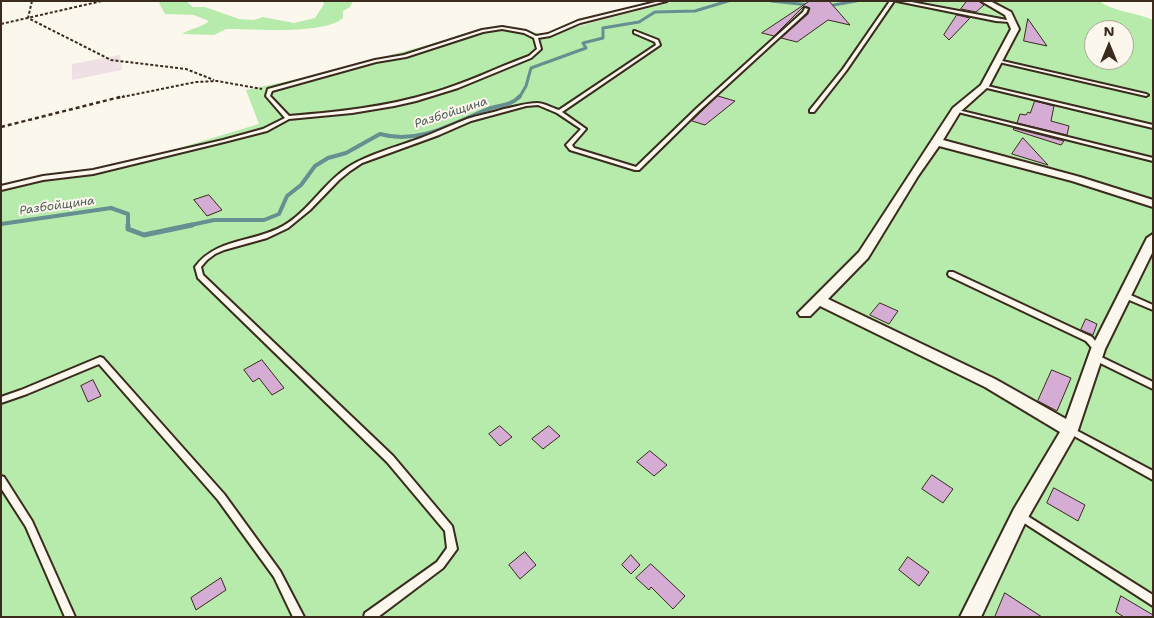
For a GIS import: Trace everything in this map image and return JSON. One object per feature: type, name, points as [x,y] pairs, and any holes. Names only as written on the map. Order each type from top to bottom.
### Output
[{"type":"street","points":[[805,313],[864,256],[913,175],[937,142],[956,110],[985,86],[1015,29],[1008,14],[984,1]]},
{"type":"street","points":[[937,142],[1076,179],[1153,204]]},
{"type":"street","points":[[970,617],[1020,515],[1070,430],[1096,353],[1124,295],[1151,247]]},
{"type":"street","points":[[819,300],[990,383],[1070,430]]},
{"type":"lane","points":[[288,118],[268,96],[270,90],[376,61],[405,56],[482,31],[502,28],[536,36],[549,35],[588,19],[665,1]]},
{"type":"lane","points":[[812,111],[845,70],[892,1]]},
{"type":"lane","points":[[898,1],[1010,21]]},
{"type":"lane","points":[[369,617],[440,565],[452,549],[449,528],[390,459],[200,276],[198,267],[203,259],[226,247],[275,233],[294,221],[348,168],[360,162],[470,120],[526,105],[539,104],[559,112],[584,129],[569,145],[572,149],[637,169],[688,117],[737,75],[806,9]]},
{"type":"lane","points":[[559,112],[658,45],[656,41],[635,32]]},
{"type":"lane","points":[[1,188],[43,178],[93,172],[224,141],[265,130],[288,118],[356,112],[396,105],[456,88],[530,56],[539,50],[536,36]]},
{"type":"lane","points":[[999,61],[1146,95]]},
{"type":"lane","points":[[985,86],[1153,127]]},
{"type":"lane","points":[[956,110],[1153,160]]},
{"type":"lane","points":[[951,274],[1089,339],[1096,353],[1153,386]]},
{"type":"lane","points":[[1124,295],[1153,308]]},
{"type":"lane","points":[[1,400],[100,360],[221,497],[277,574],[299,617]]},
{"type":"lane","points":[[1070,430],[1153,476]]},
{"type":"lane","points":[[1,480],[29,524],[70,617]]},
{"type":"lane","points":[[1020,515],[1153,601]]},
{"type":"path","points":[[28,18],[32,1]]},
{"type":"path","points":[[1,24],[102,1]]},
{"type":"path","points":[[28,18],[111,60],[186,69],[216,81]]},
{"type":"path","points":[[1,127],[106,100],[155,92],[196,82],[216,81],[270,90]]},
{"type":"shaded area","points":[[120,55],[122,70],[72,80],[72,64]]},
{"type":"green space","points":[[161,1],[186,1],[193,7],[205,7],[239,19],[254,20],[263,17],[294,23],[315,18],[324,4],[323,1],[353,1],[350,7],[343,11],[343,18],[320,27],[288,30],[226,29],[214,35],[182,34],[209,21],[194,15],[165,14],[159,3]]},
{"type":"green space","points":[[675,1],[1099,1],[1118,10],[1153,20],[1153,617],[1,617],[1,191],[129,163],[259,124],[246,90],[316,75],[491,28],[548,34]]},
{"type":"building","points":[[810,1],[829,1],[850,25],[828,20],[797,42],[781,38],[808,14],[810,8],[804,6],[774,36],[762,33]]},
{"type":"building","points":[[967,1],[979,1],[984,5],[976,12],[961,9]]},
{"type":"building","points":[[957,15],[970,18],[949,40],[944,35]]},
{"type":"building","points":[[1028,19],[1047,46],[1024,41]]},
{"type":"building","points":[[718,96],[735,101],[705,125],[692,121]]},
{"type":"building","points":[[1035,101],[1054,106],[1051,121],[1069,126],[1067,135],[1017,123],[1020,114],[1026,115],[1028,112],[1030,113]]},
{"type":"building","points":[[1014,128],[1064,141],[1061,145],[1014,130]]},
{"type":"building","points":[[1023,138],[1048,165],[1012,154]]},
{"type":"building","points":[[209,195],[222,210],[207,216],[194,200]]},
{"type":"building","points":[[880,303],[898,311],[889,324],[870,315]]},
{"type":"building","points":[[1086,319],[1097,324],[1093,335],[1081,330]]},
{"type":"building","points":[[262,360],[284,388],[272,395],[259,378],[253,382],[244,370]]},
{"type":"building","points":[[1052,370],[1071,378],[1057,411],[1038,401]]},
{"type":"building","points":[[93,380],[101,396],[88,402],[81,386]]},
{"type":"building","points":[[500,426],[512,437],[500,446],[489,434]]},
{"type":"building","points":[[549,426],[560,436],[543,449],[532,439]]},
{"type":"building","points":[[650,451],[667,465],[654,476],[637,462]]},
{"type":"building","points":[[932,475],[953,489],[943,503],[922,489]]},
{"type":"building","points":[[1054,488],[1085,505],[1078,521],[1047,503]]},
{"type":"building","points":[[525,552],[536,565],[520,579],[509,565]]},
{"type":"building","points":[[631,555],[640,565],[631,574],[622,565]]},
{"type":"building","points":[[908,557],[929,572],[919,586],[899,570]]},
{"type":"building","points":[[651,564],[685,596],[673,609],[651,587],[649,590],[636,578]]},
{"type":"building","points":[[221,578],[226,590],[196,610],[191,598]]},
{"type":"building","points":[[1005,593],[1042,617],[995,617]]},
{"type":"building","points":[[1121,596],[1153,615],[1153,617],[1124,617],[1116,612]]},
{"type":"waterway","name":"Разбойщина","points":[[519,98],[526,86],[531,68],[586,48],[583,43],[603,38],[603,28],[639,22],[655,12],[695,11],[728,1]]},
{"type":"waterway","name":"Разбойщина","points":[[771,1],[810,5]]},
{"type":"waterway","name":"Разбойщина","points":[[828,6],[856,1]]},
{"type":"waterway","name":"Разбойщина","points":[[186,226],[214,220],[264,220],[279,214],[287,196],[301,185],[315,166],[328,158],[346,153],[380,134],[408,137],[436,131],[488,109],[509,103],[520,96]]},
{"type":"waterway","name":"Разбойщина","points":[[1,224],[111,208],[128,214],[128,229],[144,235],[192,225]]}]
